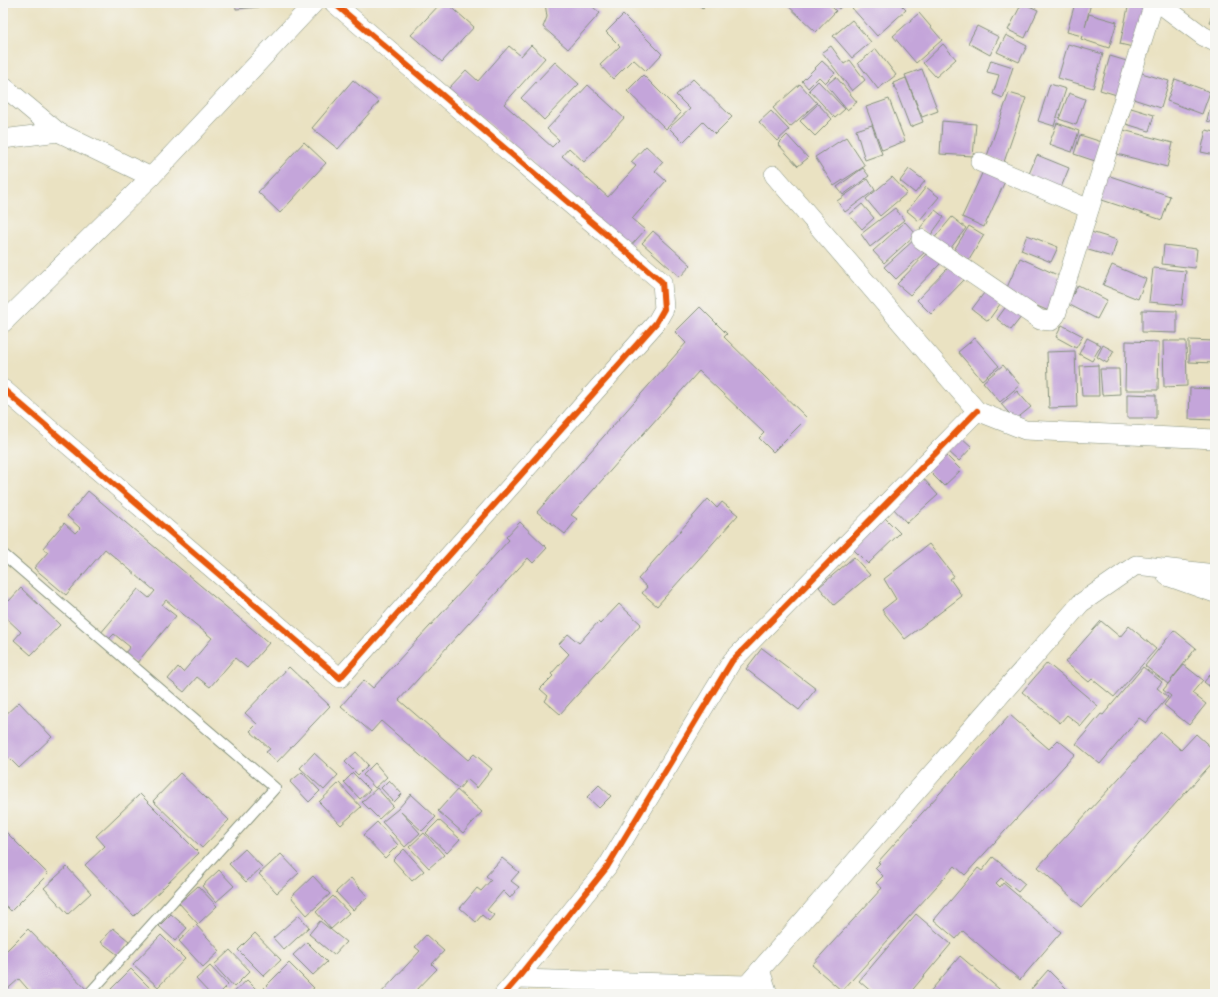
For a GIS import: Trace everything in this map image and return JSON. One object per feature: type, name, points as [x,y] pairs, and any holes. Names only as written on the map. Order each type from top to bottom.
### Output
[{"type":"street","points":[[3,324],[151,177],[314,3]]},
{"type":"street","points":[[3,389],[340,678],[656,323],[664,309],[662,282],[334,3]]},
{"type":"street","points":[[921,239],[1040,320],[1051,321],[1056,315],[1154,3]]},
{"type":"street","points":[[1159,3],[1203,36],[1215,42]]},
{"type":"street","points":[[3,86],[58,132],[151,177]]},
{"type":"street","points":[[3,139],[58,132]]},
{"type":"street","points":[[980,162],[1089,209]]},
{"type":"street","points":[[774,175],[977,411],[1025,430],[1215,439]]},
{"type":"street","points":[[504,994],[607,867],[732,661],[977,411]]},
{"type":"street","points":[[517,979],[743,990],[1080,603],[1136,565],[1215,574]]},
{"type":"street","points":[[1136,565],[1215,593]]},
{"type":"street","points":[[760,970],[768,994]]},
{"type":"lane","points":[[3,554],[275,788],[89,994]]},
{"type":"building","points":[[235,3],[259,3],[259,7],[236,9]]},
{"type":"building","points":[[441,3],[447,3],[474,27],[442,62],[411,35]]},
{"type":"building","points":[[545,3],[588,3],[600,13],[568,49],[543,27],[547,17]]},
{"type":"building","points":[[697,3],[709,3],[703,9]]},
{"type":"building","points":[[785,3],[828,3],[836,11],[816,32]]},
{"type":"building","points":[[832,3],[844,3],[839,9]]},
{"type":"building","points":[[858,3],[899,3],[906,10],[877,36],[852,8]]},
{"type":"building","points":[[1022,3],[1038,10],[1025,38],[1008,30]]},
{"type":"building","points":[[1075,3],[1091,3],[1085,27],[1089,14],[1117,22],[1109,48],[1081,39],[1082,36],[1067,32]]},
{"type":"building","points":[[1129,3],[1147,3],[1137,48],[1120,44]]},
{"type":"building","points":[[1215,9],[1215,25],[1209,22]]},
{"type":"building","points":[[919,13],[942,40],[916,63],[893,36]]},
{"type":"building","points":[[623,15],[662,54],[646,71],[633,59],[613,79],[600,65],[620,46],[606,32]]},
{"type":"building","points":[[852,20],[871,42],[852,58],[833,36]]},
{"type":"building","points":[[977,26],[999,37],[990,55],[968,43]]},
{"type":"building","points":[[1006,35],[1027,46],[1019,62],[997,52]]},
{"type":"building","points":[[943,44],[956,59],[936,77],[923,63]]},
{"type":"building","points":[[1068,44],[1103,54],[1093,88],[1058,78]]},
{"type":"building","points":[[531,45],[545,58],[504,104],[552,147],[559,140],[547,129],[588,85],[624,118],[584,162],[569,148],[562,156],[608,197],[636,166],[631,162],[646,146],[663,162],[655,171],[666,181],[632,219],[645,230],[628,249],[449,88],[466,70],[478,81],[509,46],[521,56]]},
{"type":"building","points":[[831,46],[844,64],[850,60],[865,80],[852,91],[822,52]]},
{"type":"building","points":[[876,49],[896,75],[878,89],[858,63]]},
{"type":"building","points":[[1110,56],[1130,62],[1120,96],[1100,90]]},
{"type":"building","points":[[991,60],[1013,67],[1003,98],[993,94],[999,75],[987,72]]},
{"type":"building","points":[[822,61],[835,73],[825,83],[819,77],[808,88],[802,81]]},
{"type":"building","points":[[555,62],[579,84],[544,120],[521,98]]},
{"type":"building","points":[[922,69],[938,111],[922,117],[905,75]]},
{"type":"building","points":[[1138,72],[1169,81],[1161,108],[1130,98]]},
{"type":"building","points":[[643,75],[681,113],[666,129],[627,91]]},
{"type":"building","points":[[836,77],[857,102],[847,110],[826,85]]},
{"type":"building","points":[[906,78],[923,122],[910,127],[893,83]]},
{"type":"building","points":[[693,79],[732,117],[715,134],[703,122],[683,142],[669,128],[690,109],[676,95]]},
{"type":"building","points":[[1175,79],[1210,92],[1202,114],[1167,101]]},
{"type":"building","points":[[353,80],[379,102],[338,149],[312,128]]},
{"type":"building","points":[[818,81],[845,109],[835,118],[809,90]]},
{"type":"building","points":[[800,84],[817,103],[790,127],[773,108]]},
{"type":"building","points":[[1050,84],[1066,89],[1054,126],[1038,121]]},
{"type":"building","points":[[1009,93],[1026,98],[1004,162],[987,156]]},
{"type":"building","points":[[1069,93],[1085,99],[1076,125],[1059,119]]},
{"type":"building","points":[[1212,96],[1215,97],[1215,123],[1207,121]]},
{"type":"building","points":[[889,99],[905,141],[882,150],[866,107]]},
{"type":"building","points":[[818,104],[832,119],[815,136],[800,121]]},
{"type":"building","points":[[1131,108],[1154,115],[1149,131],[1126,124]]},
{"type":"building","points":[[771,111],[789,130],[777,141],[759,122]]},
{"type":"building","points":[[942,121],[976,124],[973,156],[940,154]]},
{"type":"building","points":[[1057,123],[1079,131],[1072,152],[1049,144]]},
{"type":"building","points":[[872,125],[882,154],[865,160],[856,130]]},
{"type":"building","points":[[1123,130],[1173,143],[1167,167],[1117,154]]},
{"type":"building","points":[[1206,130],[1215,132],[1215,155],[1201,152]]},
{"type":"building","points":[[787,135],[808,158],[798,166],[778,144]]},
{"type":"building","points":[[1080,135],[1108,144],[1101,163],[1074,154]]},
{"type":"building","points":[[846,137],[865,166],[834,186],[815,157]]},
{"type":"building","points":[[304,142],[326,163],[280,213],[258,192]]},
{"type":"building","points":[[1037,155],[1069,168],[1058,195],[1026,181]]},
{"type":"building","points":[[985,167],[1007,177],[984,227],[962,217]]},
{"type":"building","points":[[863,168],[869,176],[843,195],[837,187]]},
{"type":"building","points":[[909,169],[925,181],[915,193],[900,181]]},
{"type":"building","points":[[1107,175],[1170,196],[1162,220],[1099,199]]},
{"type":"building","points":[[892,177],[907,193],[880,216],[866,199]]},
{"type":"building","points":[[868,179],[875,190],[845,212],[837,201]]},
{"type":"building","points":[[926,187],[939,197],[919,221],[907,211]]},
{"type":"building","points":[[862,204],[874,218],[862,229],[849,215]]},
{"type":"building","points":[[895,208],[904,220],[870,247],[861,234]]},
{"type":"building","points":[[935,210],[944,217],[930,236],[920,228]]},
{"type":"building","points":[[952,217],[966,228],[947,253],[932,241]]},
{"type":"building","points":[[905,222],[916,234],[884,263],[873,251]]},
{"type":"building","points":[[969,226],[984,235],[969,260],[954,250]]},
{"type":"building","points":[[653,231],[691,265],[680,277],[642,243]]},
{"type":"building","points":[[1091,232],[1117,240],[1112,257],[1085,249]]},
{"type":"building","points":[[1027,235],[1058,247],[1051,262],[1021,250]]},
{"type":"building","points":[[915,239],[926,251],[896,279],[884,267]]},
{"type":"building","points":[[1164,245],[1197,249],[1195,268],[1162,264]]},
{"type":"building","points":[[930,250],[942,262],[910,295],[897,284]]},
{"type":"building","points":[[1020,258],[1066,279],[1051,312],[1005,292]]},
{"type":"building","points":[[951,265],[965,279],[931,314],[917,300]]},
{"type":"building","points":[[1112,265],[1146,279],[1138,299],[1103,285]]},
{"type":"building","points":[[1153,268],[1186,271],[1182,305],[1149,302]]},
{"type":"building","points":[[1078,285],[1107,300],[1097,319],[1068,304]]},
{"type":"building","points":[[987,289],[1003,300],[988,321],[972,309]]},
{"type":"building","points":[[1010,301],[1025,312],[1011,330],[997,319]]},
{"type":"building","points":[[700,307],[727,334],[724,337],[807,418],[773,452],[759,438],[764,433],[699,371],[571,515],[577,519],[565,534],[537,512],[686,343],[675,332]]},
{"type":"building","points":[[1142,310],[1177,311],[1177,333],[1142,332]]},
{"type":"building","points":[[1062,325],[1083,336],[1076,348],[1056,337]]},
{"type":"building","points":[[975,338],[999,366],[982,380],[958,352]]},
{"type":"building","points":[[1087,338],[1101,345],[1092,361],[1079,354]]},
{"type":"building","points":[[1189,340],[1215,341],[1215,363],[1189,362]]},
{"type":"building","points":[[1126,341],[1159,342],[1158,390],[1125,390]]},
{"type":"building","points":[[1163,341],[1186,341],[1187,386],[1164,387]]},
{"type":"building","points":[[1103,345],[1114,351],[1107,363],[1097,357]]},
{"type":"building","points":[[1075,351],[1077,407],[1049,408],[1047,352]]},
{"type":"building","points":[[1003,365],[1020,385],[1000,402],[983,382]]},
{"type":"building","points":[[1098,365],[1099,396],[1082,396],[1080,366]]},
{"type":"building","points":[[1100,369],[1119,369],[1120,394],[1102,395]]},
{"type":"building","points":[[1190,388],[1215,389],[1215,420],[1189,419]]},
{"type":"building","points":[[1017,391],[1031,407],[1015,420],[1001,404]]},
{"type":"building","points":[[1127,394],[1156,395],[1156,418],[1127,418]]},
{"type":"building","points":[[961,437],[972,447],[959,461],[948,451]]},
{"type":"building","points":[[943,452],[961,470],[944,486],[926,468]]},
{"type":"building","points":[[922,477],[938,495],[907,523],[890,505]]},
{"type":"building","points":[[88,491],[269,643],[247,668],[235,658],[210,687],[197,677],[184,692],[168,679],[178,667],[183,672],[212,638],[166,600],[162,605],[176,616],[136,664],[124,654],[130,647],[114,634],[108,640],[100,634],[138,589],[149,598],[155,591],[105,549],[66,595],[34,568],[48,552],[43,548],[64,523],[75,533],[80,528],[67,516]]},
{"type":"building","points":[[708,499],[717,508],[722,502],[738,515],[657,606],[642,593],[647,587],[638,579]]},
{"type":"building","points":[[885,518],[900,533],[868,564],[853,549]]},
{"type":"building","points":[[520,522],[547,548],[533,563],[528,558],[399,700],[468,760],[474,754],[492,769],[477,788],[467,779],[459,789],[381,721],[371,732],[341,706],[364,680],[373,688],[509,540],[506,537]]},
{"type":"building","points":[[929,544],[954,576],[950,579],[962,596],[905,639],[882,610],[896,599],[884,579]]},
{"type":"building","points":[[854,557],[870,575],[834,605],[819,587]]},
{"type":"building","points":[[21,588],[60,625],[31,655],[14,640],[21,632],[3,615],[3,595],[9,601]]},
{"type":"building","points":[[619,604],[641,624],[560,714],[545,701],[548,696],[540,689],[553,676],[551,674],[569,654],[559,644],[568,634],[579,643],[598,622],[600,624]]},
{"type":"building","points":[[1101,621],[1120,637],[1129,626],[1156,649],[1114,697],[1092,679],[1089,682],[1065,662]]},
{"type":"building","points":[[1174,630],[1196,648],[1168,684],[1145,666]]},
{"type":"building","points":[[762,648],[816,689],[799,710],[746,669]]},
{"type":"building","points":[[1047,663],[1098,706],[1081,726],[1067,715],[1060,723],[1022,692]]},
{"type":"building","points":[[1184,665],[1203,680],[1192,693],[1206,704],[1189,725],[1164,705],[1171,696],[1163,690]]},
{"type":"building","points":[[289,667],[330,706],[277,762],[266,752],[270,749],[250,731],[257,724],[245,713]]},
{"type":"building","points":[[1143,667],[1162,682],[1157,688],[1168,697],[1146,723],[1139,718],[1100,764],[1076,744],[1101,714],[1103,715]]},
{"type":"building","points":[[1215,669],[1215,691],[1204,682]]},
{"type":"building","points":[[19,702],[52,737],[19,768],[8,757],[3,762],[3,717]]},
{"type":"building","points":[[1010,715],[1049,749],[1058,740],[1075,754],[965,875],[955,866],[842,991],[812,965],[882,888],[876,883],[883,876],[875,868],[880,863],[878,862]]},
{"type":"building","points":[[1161,732],[1181,750],[1196,734],[1215,751],[1215,760],[1082,907],[1038,867]]},
{"type":"building","points":[[356,752],[368,765],[358,775],[345,762]]},
{"type":"building","points":[[314,753],[338,775],[324,790],[300,768]]},
{"type":"building","points":[[375,763],[387,777],[375,788],[363,775]]},
{"type":"building","points":[[302,772],[320,791],[309,802],[290,782]]},
{"type":"building","points":[[180,773],[229,820],[202,848],[153,801]]},
{"type":"building","points":[[353,773],[370,790],[360,799],[344,782]]},
{"type":"building","points":[[389,780],[402,794],[394,802],[381,788]]},
{"type":"building","points":[[339,783],[361,807],[341,825],[319,802]]},
{"type":"building","points":[[599,785],[611,796],[599,808],[587,797]]},
{"type":"building","points":[[377,788],[393,806],[379,819],[362,802]]},
{"type":"building","points":[[457,790],[482,812],[463,833],[438,811]]},
{"type":"building","points":[[140,794],[199,853],[134,916],[85,865],[105,846],[96,836]]},
{"type":"building","points":[[411,794],[436,817],[422,831],[401,812],[420,833],[405,847],[382,822],[398,809]]},
{"type":"building","points":[[439,820],[460,839],[447,853],[426,833]]},
{"type":"building","points":[[377,822],[398,845],[385,858],[363,835]]},
{"type":"building","points":[[3,829],[48,874],[11,911],[3,903]]},
{"type":"building","points":[[424,833],[444,855],[429,868],[409,847]]},
{"type":"building","points":[[245,849],[262,867],[246,882],[229,864]]},
{"type":"building","points":[[404,849],[424,871],[412,881],[393,860]]},
{"type":"building","points":[[281,854],[299,873],[277,893],[259,874]]},
{"type":"building","points":[[993,857],[1025,884],[1018,892],[1001,878],[996,883],[1000,887],[1003,883],[1061,932],[1020,980],[963,931],[956,939],[934,920],[978,868],[982,871]]},
{"type":"building","points":[[502,858],[519,872],[511,881],[519,887],[510,898],[503,891],[487,910],[494,915],[489,921],[482,915],[476,922],[460,908],[477,888],[481,891],[491,880],[486,876]]},
{"type":"building","points":[[67,867],[91,893],[68,914],[44,888]]},
{"type":"building","points":[[219,870],[234,886],[216,902],[202,886]]},
{"type":"building","points":[[313,876],[330,894],[307,915],[291,897]]},
{"type":"building","points":[[351,878],[368,897],[353,910],[336,892]]},
{"type":"building","points":[[198,886],[217,906],[198,924],[179,903]]},
{"type":"building","points":[[333,896],[349,913],[331,929],[316,912]]},
{"type":"building","points":[[171,914],[187,928],[175,941],[159,926]]},
{"type":"building","points":[[916,914],[951,944],[909,994],[874,994],[859,981]]},
{"type":"building","points":[[299,915],[309,927],[284,950],[273,938]]},
{"type":"building","points":[[320,921],[346,942],[334,955],[309,934]]},
{"type":"building","points":[[196,925],[220,951],[203,967],[179,941]]},
{"type":"building","points":[[113,928],[129,941],[118,955],[101,942]]},
{"type":"building","points":[[28,929],[91,994],[32,994],[19,979],[3,993],[3,954]]},
{"type":"building","points":[[255,933],[281,960],[264,976],[238,950]]},
{"type":"building","points":[[161,935],[185,959],[158,987],[133,964]]},
{"type":"building","points":[[426,935],[444,951],[432,964],[437,969],[413,994],[380,994],[420,951],[415,947]]},
{"type":"building","points":[[307,942],[327,962],[313,975],[293,955]]},
{"type":"building","points":[[230,950],[250,971],[234,987],[214,965]]},
{"type":"building","points":[[960,956],[1005,994],[928,994]]},
{"type":"building","points":[[289,963],[314,988],[307,994],[270,994],[264,988]]},
{"type":"building","points":[[210,966],[228,985],[219,994],[210,994],[196,979]]},
{"type":"building","points":[[131,969],[156,994],[116,994],[111,989]]},
{"type":"building","points":[[1048,970],[1072,994],[1027,994]]},
{"type":"building","points":[[247,980],[261,994],[232,994]]},
{"type":"cycle path","points":[[3,389],[340,678],[656,323],[664,309],[662,282],[334,3]]},
{"type":"cycle path","points":[[504,994],[607,867],[732,661],[977,411]]}]
